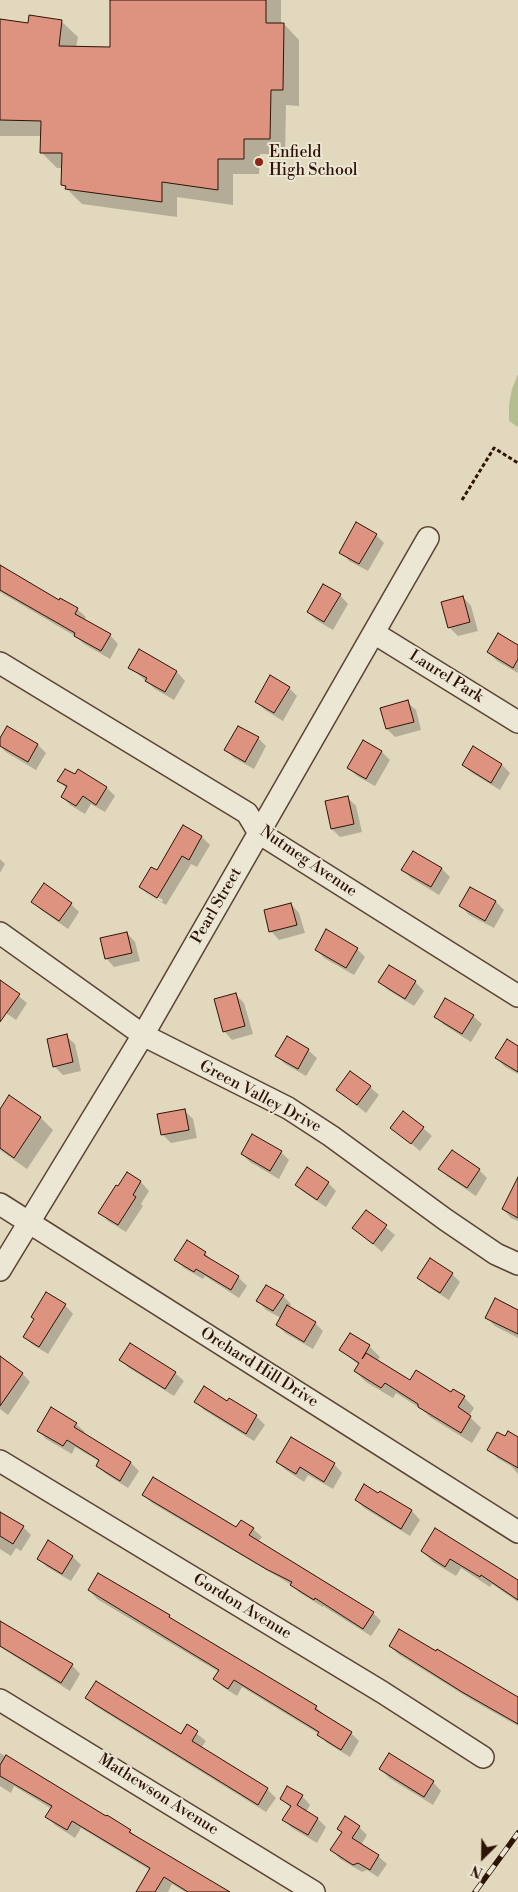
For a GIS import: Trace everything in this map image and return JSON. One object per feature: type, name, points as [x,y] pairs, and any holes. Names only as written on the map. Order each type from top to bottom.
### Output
[{"type":"street","name":"Pearl Street","points":[[0,1270],[143,1035],[428,538]]},
{"type":"street","name":"Laurel Park","points":[[374,633],[518,722]]},
{"type":"street","name":"Nutmeg Avenue","points":[[0,663],[247,812],[259,833],[518,996]]},
{"type":"street","name":"Green Valley Drive","points":[[0,933],[143,1035],[288,1108],[331,1136],[496,1254],[518,1264]]},
{"type":"street","name":"Orchard Hill Drive","points":[[0,1204],[518,1532]]},
{"type":"street","name":"Gordon Avenue","points":[[0,1461],[382,1692],[483,1757]]},
{"type":"street","name":"Mathewson Avenue","points":[[0,1700],[314,1892]]},
{"type":"path","points":[[462,500],[494,448],[518,463]]},
{"type":"green space","points":[[518,374],[518,427],[509,421],[509,405],[512,389]]},
{"type":"building","points":[[110,0],[266,0],[266,23],[284,23],[283,90],[271,90],[270,139],[244,139],[244,159],[218,159],[218,190],[162,182],[162,202],[65,189],[66,186],[61,185],[62,153],[40,153],[41,121],[0,120],[0,19],[28,23],[29,15],[62,20],[59,46],[110,47]]},
{"type":"building","points":[[356,522],[377,534],[359,564],[339,553]]},
{"type":"building","points":[[0,565],[59,600],[60,598],[78,608],[75,614],[111,634],[101,651],[74,636],[75,633],[0,590]]},
{"type":"building","points":[[323,584],[341,594],[324,622],[307,612]]},
{"type":"building","points":[[463,596],[470,622],[448,628],[441,602]]},
{"type":"building","points":[[498,633],[518,645],[518,659],[513,668],[487,652]]},
{"type":"building","points":[[139,649],[177,671],[165,692],[145,681],[147,678],[128,668]]},
{"type":"building","points":[[270,675],[290,687],[274,713],[255,702]]},
{"type":"building","points":[[408,700],[414,722],[386,729],[380,708]]},
{"type":"building","points":[[7,726],[38,744],[28,762],[0,746],[0,738]]},
{"type":"building","points":[[238,726],[259,737],[245,762],[224,750]]},
{"type":"building","points":[[363,740],[382,751],[366,779],[347,768]]},
{"type":"building","points":[[473,746],[502,764],[491,783],[462,765]]},
{"type":"building","points":[[65,769],[75,774],[78,769],[107,787],[96,805],[83,796],[76,806],[61,797],[67,786],[57,781]]},
{"type":"building","points":[[348,796],[354,824],[331,829],[325,801]]},
{"type":"building","points":[[183,825],[202,836],[189,860],[182,856],[157,898],[139,887],[151,867],[157,870]]},
{"type":"building","points":[[413,851],[442,868],[431,887],[401,870]]},
{"type":"building","points":[[44,883],[72,903],[59,921],[31,902]]},
{"type":"building","points":[[470,887],[496,901],[485,921],[459,906]]},
{"type":"building","points":[[291,903],[297,925],[269,932],[264,910]]},
{"type":"building","points":[[326,929],[358,948],[346,968],[315,950]]},
{"type":"building","points":[[127,932],[132,953],[105,959],[100,938]]},
{"type":"building","points":[[389,965],[416,981],[405,999],[378,982]]},
{"type":"building","points":[[0,980],[20,994],[0,1022]]},
{"type":"building","points":[[236,993],[245,1026],[223,1032],[214,999]]},
{"type":"building","points":[[445,998],[474,1015],[462,1034],[434,1017]]},
{"type":"building","points":[[67,1034],[73,1062],[53,1067],[47,1039]]},
{"type":"building","points":[[287,1036],[309,1049],[298,1069],[275,1056]]},
{"type":"building","points":[[507,1039],[518,1046],[518,1072],[495,1058]]},
{"type":"building","points":[[350,1071],[371,1086],[357,1105],[336,1090]]},
{"type":"building","points":[[9,1095],[41,1117],[14,1158],[0,1148],[0,1109]]},
{"type":"building","points":[[185,1109],[189,1130],[161,1135],[157,1114]]},
{"type":"building","points":[[403,1111],[424,1127],[411,1144],[390,1128]]},
{"type":"building","points":[[252,1134],[282,1151],[270,1171],[241,1154]]},
{"type":"building","points":[[452,1150],[480,1169],[467,1188],[438,1169]]},
{"type":"building","points":[[307,1167],[329,1182],[317,1200],[295,1185]]},
{"type":"building","points":[[127,1172],[141,1181],[133,1195],[136,1197],[118,1225],[98,1213]]},
{"type":"building","points":[[518,1177],[518,1218],[502,1209]]},
{"type":"building","points":[[366,1210],[387,1225],[373,1244],[352,1228]]},
{"type":"building","points":[[187,1240],[206,1252],[204,1255],[239,1276],[231,1290],[196,1269],[194,1272],[174,1260]]},
{"type":"building","points":[[430,1258],[453,1273],[440,1293],[417,1278]]},
{"type":"building","points":[[266,1285],[284,1295],[273,1311],[256,1301]]},
{"type":"building","points":[[46,1292],[66,1304],[39,1347],[23,1337],[34,1319],[31,1317]]},
{"type":"building","points":[[495,1298],[518,1310],[518,1334],[485,1318]]},
{"type":"building","points":[[287,1305],[316,1322],[304,1342],[276,1325]]},
{"type":"building","points":[[350,1333],[370,1345],[362,1359],[366,1353],[410,1380],[416,1370],[451,1392],[453,1389],[465,1396],[458,1407],[471,1416],[461,1433],[418,1407],[418,1404],[385,1383],[381,1388],[354,1371],[359,1363],[339,1350]]},
{"type":"building","points":[[130,1343],[176,1372],[165,1389],[119,1360]]},
{"type":"building","points":[[0,1356],[23,1373],[0,1406]]},
{"type":"building","points":[[204,1386],[227,1401],[229,1398],[257,1415],[246,1434],[194,1402]]},
{"type":"building","points":[[51,1407],[77,1423],[74,1427],[131,1462],[120,1481],[96,1466],[99,1460],[67,1440],[63,1446],[37,1431]]},
{"type":"building","points":[[508,1431],[518,1437],[518,1468],[487,1450],[497,1432],[505,1436]]},
{"type":"building","points":[[291,1437],[335,1463],[324,1482],[300,1467],[296,1474],[276,1462]]},
{"type":"building","points":[[153,1477],[236,1527],[241,1520],[254,1528],[249,1535],[374,1612],[363,1629],[315,1598],[314,1600],[290,1585],[292,1582],[266,1569],[142,1495]]},
{"type":"building","points":[[364,1484],[412,1510],[401,1529],[355,1500]]},
{"type":"building","points":[[0,1512],[24,1526],[13,1544],[0,1536]]},
{"type":"building","points":[[435,1528],[518,1580],[518,1600],[481,1575],[480,1577],[450,1559],[445,1567],[421,1551]]},
{"type":"building","points":[[48,1540],[73,1556],[62,1574],[37,1559]]},
{"type":"building","points":[[98,1573],[317,1706],[315,1709],[352,1732],[341,1750],[317,1735],[319,1732],[234,1680],[228,1689],[213,1679],[219,1670],[88,1590]]},
{"type":"building","points":[[0,1621],[73,1664],[61,1683],[0,1646]]},
{"type":"building","points":[[399,1629],[518,1697],[518,1724],[462,1692],[389,1646]]},
{"type":"building","points":[[96,1681],[181,1734],[187,1724],[198,1731],[192,1741],[268,1788],[258,1805],[85,1698]]},
{"type":"building","points":[[389,1753],[434,1781],[424,1797],[379,1769]]},
{"type":"building","points":[[6,1755],[131,1830],[129,1832],[230,1892],[188,1892],[164,1877],[155,1892],[136,1892],[150,1868],[72,1821],[67,1830],[45,1817],[52,1806],[0,1776],[0,1765]]},
{"type":"building","points":[[287,1786],[303,1795],[297,1805],[318,1818],[308,1835],[282,1820],[291,1806],[280,1799]]},
{"type":"building","points":[[345,1816],[360,1826],[352,1838],[379,1855],[370,1870],[358,1863],[353,1865],[330,1850],[342,1832],[337,1829]]},
{"type":"railway","points":[[475,1892],[518,1833]]},
{"type":"place","name":"Enfield High School","points":[[259,162]]}]
